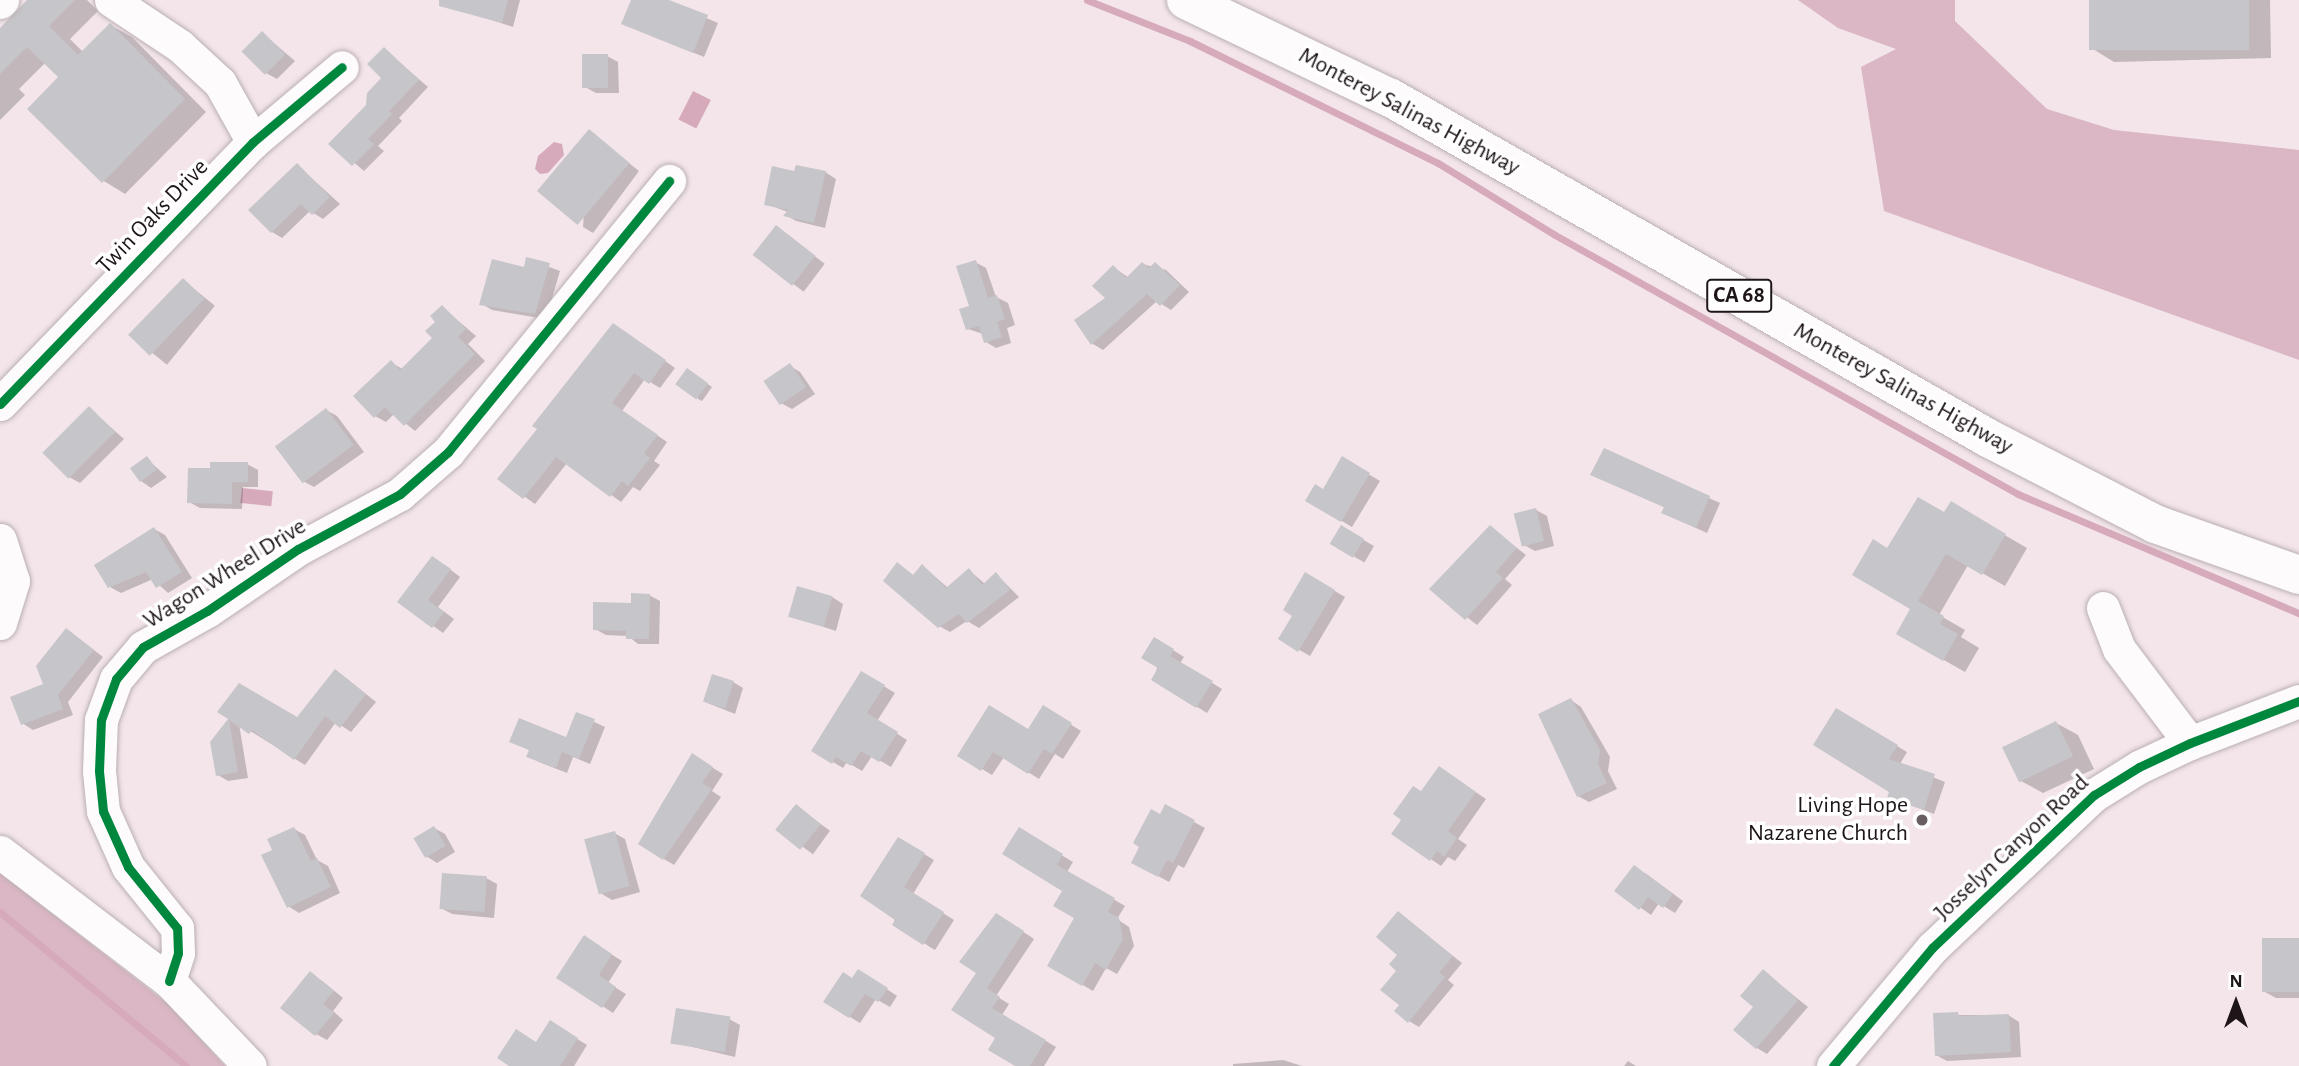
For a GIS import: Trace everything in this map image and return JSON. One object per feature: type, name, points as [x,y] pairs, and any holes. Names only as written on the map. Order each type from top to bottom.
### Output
[{"type":"highway","name":"Monterey Salinas Highway","points":[[1186,0],[1391,98],[2012,450],[2155,524],[2299,575]]},
{"type":"street","points":[[111,0],[180,46],[220,83],[253,142]]},
{"type":"street","name":"Twin Oaks Drive","points":[[0,404],[253,142],[342,67]]},
{"type":"street","name":"Wagon Wheel Drive","points":[[169,981],[178,953],[177,928],[128,867],[103,811],[99,771],[101,719],[116,680],[143,647],[207,611],[299,549],[400,494],[448,452],[669,181]]},
{"type":"street","points":[[0,540],[13,581],[0,623]]},
{"type":"street","points":[[2103,608],[2119,649],[2190,743]]},
{"type":"street","name":"Josselyn Canyon Road","points":[[1833,1066],[1932,948],[2062,823],[2115,780],[2190,743],[2299,701]]},
{"type":"street","points":[[0,852],[169,981],[250,1066]]},
{"type":"shaded area","points":[[1798,0],[1955,0],[1955,21],[2047,109],[2114,130],[2299,150],[2299,360],[1884,211],[1861,67],[1896,49],[1838,28]]},
{"type":"shaded area","points":[[693,91],[711,100],[696,129],[678,120]]},
{"type":"shaded area","points":[[554,142],[562,144],[564,155],[548,173],[540,174],[535,169],[538,156]]},
{"type":"shaded area","points":[[242,488],[273,491],[271,506],[240,503]]},
{"type":"shaded area","points":[[0,873],[168,1004],[225,1066],[0,1066]]},
{"type":"building","points":[[27,0],[75,0],[49,26],[78,55],[110,23],[185,99],[102,183],[27,109],[58,77],[27,47],[0,74],[0,28]]},
{"type":"building","points":[[439,0],[508,0],[502,23],[439,6]]},
{"type":"building","points":[[631,0],[669,0],[708,15],[693,53],[621,24]]},
{"type":"building","points":[[2089,0],[2249,0],[2249,50],[2089,50]]},
{"type":"building","points":[[262,31],[285,54],[265,75],[241,52]]},
{"type":"building","points":[[384,47],[419,80],[389,111],[392,114],[368,139],[374,144],[352,166],[328,144],[366,105],[367,93],[381,78],[367,64]]},
{"type":"building","points":[[582,54],[608,54],[608,88],[582,88]]},
{"type":"building","points":[[589,129],[630,163],[578,225],[537,191]]},
{"type":"building","points":[[297,163],[330,197],[312,215],[301,204],[271,233],[248,210]]},
{"type":"building","points":[[796,165],[826,171],[814,223],[783,216],[788,210],[764,205],[772,166],[794,171]]},
{"type":"building","points":[[776,225],[815,256],[792,286],[753,255]]},
{"type":"building","points":[[526,257],[550,263],[535,314],[479,305],[492,259],[524,267]]},
{"type":"building","points":[[976,260],[988,298],[997,295],[1005,319],[997,322],[1002,337],[984,343],[979,326],[966,330],[959,309],[969,306],[956,266]]},
{"type":"building","points":[[1142,262],[1149,268],[1155,262],[1180,285],[1160,306],[1147,294],[1091,345],[1074,320],[1105,298],[1092,286],[1113,265],[1126,278]]},
{"type":"building","points":[[183,278],[205,299],[150,356],[128,335]]},
{"type":"building","points":[[442,305],[466,329],[458,337],[475,354],[404,426],[385,407],[374,418],[353,396],[391,360],[400,370],[432,338],[425,331],[435,322],[430,316]]},
{"type":"building","points":[[613,323],[666,360],[649,384],[634,373],[612,403],[658,435],[644,453],[650,458],[628,486],[622,481],[610,497],[556,457],[523,499],[497,479],[537,429],[532,426]]},
{"type":"building","points":[[790,363],[806,387],[780,405],[763,381]]},
{"type":"building","points":[[687,368],[708,383],[696,399],[675,384]]},
{"type":"building","points":[[89,406],[115,432],[68,479],[42,453]]},
{"type":"building","points":[[326,408],[354,445],[303,483],[275,447]]},
{"type":"building","points":[[1604,448],[1710,496],[1696,528],[1661,513],[1664,507],[1590,475]]},
{"type":"building","points":[[147,456],[157,470],[140,482],[130,468]]},
{"type":"building","points":[[1342,456],[1370,473],[1341,522],[1305,501],[1315,484],[1323,489]]},
{"type":"building","points":[[210,462],[248,462],[248,482],[232,482],[232,504],[187,503],[188,468],[210,468]]},
{"type":"building","points":[[1918,497],[1944,512],[1951,501],[2006,534],[1982,575],[1946,554],[1918,601],[1944,616],[1940,624],[1958,634],[1943,661],[1896,634],[1910,609],[1852,575],[1873,539],[1887,548]]},
{"type":"building","points":[[1536,508],[1544,541],[1522,547],[1514,514]]},
{"type":"building","points":[[1341,525],[1364,539],[1353,558],[1330,544]]},
{"type":"building","points":[[1490,525],[1517,548],[1496,572],[1503,578],[1465,620],[1429,589]]},
{"type":"building","points":[[154,527],[182,572],[156,588],[146,572],[108,588],[94,565]]},
{"type":"building","points":[[432,556],[451,569],[428,600],[444,612],[432,628],[397,602]]},
{"type":"building","points":[[897,562],[913,575],[922,564],[946,588],[969,568],[982,585],[996,572],[1010,590],[967,623],[959,614],[938,628],[883,581]]},
{"type":"building","points":[[1305,572],[1335,590],[1298,652],[1278,639],[1292,616],[1283,610]]},
{"type":"building","points":[[797,586],[833,596],[824,627],[788,617]]},
{"type":"building","points":[[631,593],[650,594],[649,639],[626,639],[626,631],[593,630],[593,602],[631,603]]},
{"type":"building","points":[[66,628],[94,650],[58,695],[63,709],[21,725],[10,697],[43,684],[36,666]]},
{"type":"building","points":[[1154,637],[1174,649],[1170,656],[1213,681],[1196,708],[1151,680],[1158,668],[1141,658]]},
{"type":"building","points":[[335,669],[366,694],[340,728],[325,716],[294,760],[252,730],[249,734],[229,720],[238,772],[216,776],[210,742],[228,719],[217,712],[239,683],[297,717]]},
{"type":"building","points":[[861,671],[885,685],[867,713],[898,732],[879,762],[861,751],[851,766],[836,757],[832,764],[811,751]]},
{"type":"building","points":[[712,674],[734,681],[725,709],[703,702]]},
{"type":"building","points":[[1571,698],[1600,750],[1598,764],[1607,783],[1577,797],[1538,714]]},
{"type":"building","points":[[989,705],[1028,729],[1043,705],[1072,723],[1052,754],[1044,749],[1028,774],[993,752],[981,771],[957,756]]},
{"type":"building","points":[[1836,708],[1898,745],[1889,759],[1935,774],[1924,810],[1887,798],[1889,792],[1813,745]]},
{"type":"building","points":[[576,712],[595,719],[579,759],[562,752],[556,768],[526,757],[529,750],[509,742],[519,718],[566,737]]},
{"type":"building","points":[[2056,721],[2073,756],[2019,782],[2002,747]]},
{"type":"building","points":[[692,753],[713,767],[702,783],[712,789],[663,860],[638,844]]},
{"type":"building","points":[[1439,766],[1476,792],[1448,831],[1457,838],[1444,857],[1437,851],[1430,861],[1391,834],[1401,820],[1393,814],[1413,786],[1421,791]]},
{"type":"building","points":[[796,804],[821,824],[800,850],[775,830]]},
{"type":"building","points":[[1165,804],[1195,820],[1173,863],[1167,860],[1158,877],[1131,863],[1139,847],[1133,843],[1151,809],[1160,814]]},
{"type":"building","points":[[434,826],[446,846],[425,858],[413,838]]},
{"type":"building","points":[[294,827],[311,861],[317,858],[331,887],[287,908],[261,855],[272,850],[267,839]]},
{"type":"building","points":[[1019,827],[1063,854],[1057,865],[1115,898],[1108,912],[1119,918],[1123,939],[1106,970],[1095,963],[1082,986],[1047,966],[1074,918],[1053,906],[1062,891],[1002,854]]},
{"type":"building","points":[[615,831],[630,886],[599,894],[584,839]]},
{"type":"building","points":[[898,837],[925,853],[904,887],[944,912],[923,945],[892,925],[895,920],[860,896]]},
{"type":"building","points":[[1634,865],[1673,894],[1663,908],[1648,897],[1639,910],[1614,891]]},
{"type":"building","points":[[442,873],[487,876],[484,912],[439,909]]},
{"type":"building","points":[[1398,911],[1453,956],[1439,973],[1445,977],[1408,1023],[1394,1011],[1399,1005],[1380,990],[1396,971],[1389,964],[1397,955],[1376,937]]},
{"type":"building","points":[[996,913],[1024,931],[987,988],[1000,997],[992,1008],[1046,1040],[1030,1066],[1015,1066],[988,1050],[995,1038],[951,1010],[976,973],[959,962]]},
{"type":"building","points":[[584,935],[612,954],[599,975],[616,987],[602,1008],[556,978]]},
{"type":"building","points":[[2262,938],[2299,938],[2299,992],[2262,992]]},
{"type":"building","points":[[858,969],[888,988],[878,1002],[865,994],[849,1018],[823,1002],[843,972],[852,978]]},
{"type":"building","points":[[1763,969],[1798,1000],[1756,1049],[1733,1030],[1753,1007],[1740,996]]},
{"type":"building","points":[[310,971],[334,991],[323,1004],[334,1013],[315,1036],[280,1008]]},
{"type":"building","points":[[676,1008],[730,1017],[725,1052],[670,1044]]},
{"type":"building","points":[[1958,1012],[1959,1016],[2009,1014],[2011,1052],[1935,1056],[1933,1013]]},
{"type":"building","points":[[550,1020],[578,1038],[560,1066],[509,1066],[497,1058],[516,1029],[536,1042]]},
{"type":"waterway","points":[[1087,0],[1190,41],[1438,163],[1555,235],[2018,494],[2299,613]]},
{"type":"waterway","points":[[0,912],[186,1066]]},
{"type":"cycle path","points":[[0,404],[253,142],[342,67]]},
{"type":"cycle path","points":[[169,981],[178,953],[177,928],[128,867],[103,811],[99,771],[101,720],[116,679],[143,647],[207,611],[298,549],[400,494],[448,452],[669,181]]},
{"type":"cycle path","points":[[1833,1066],[1932,948],[2094,795],[2139,767],[2190,743],[2299,701]]},
{"type":"place","name":"Living Hope Nazarene Church","points":[[1922,820]]}]
